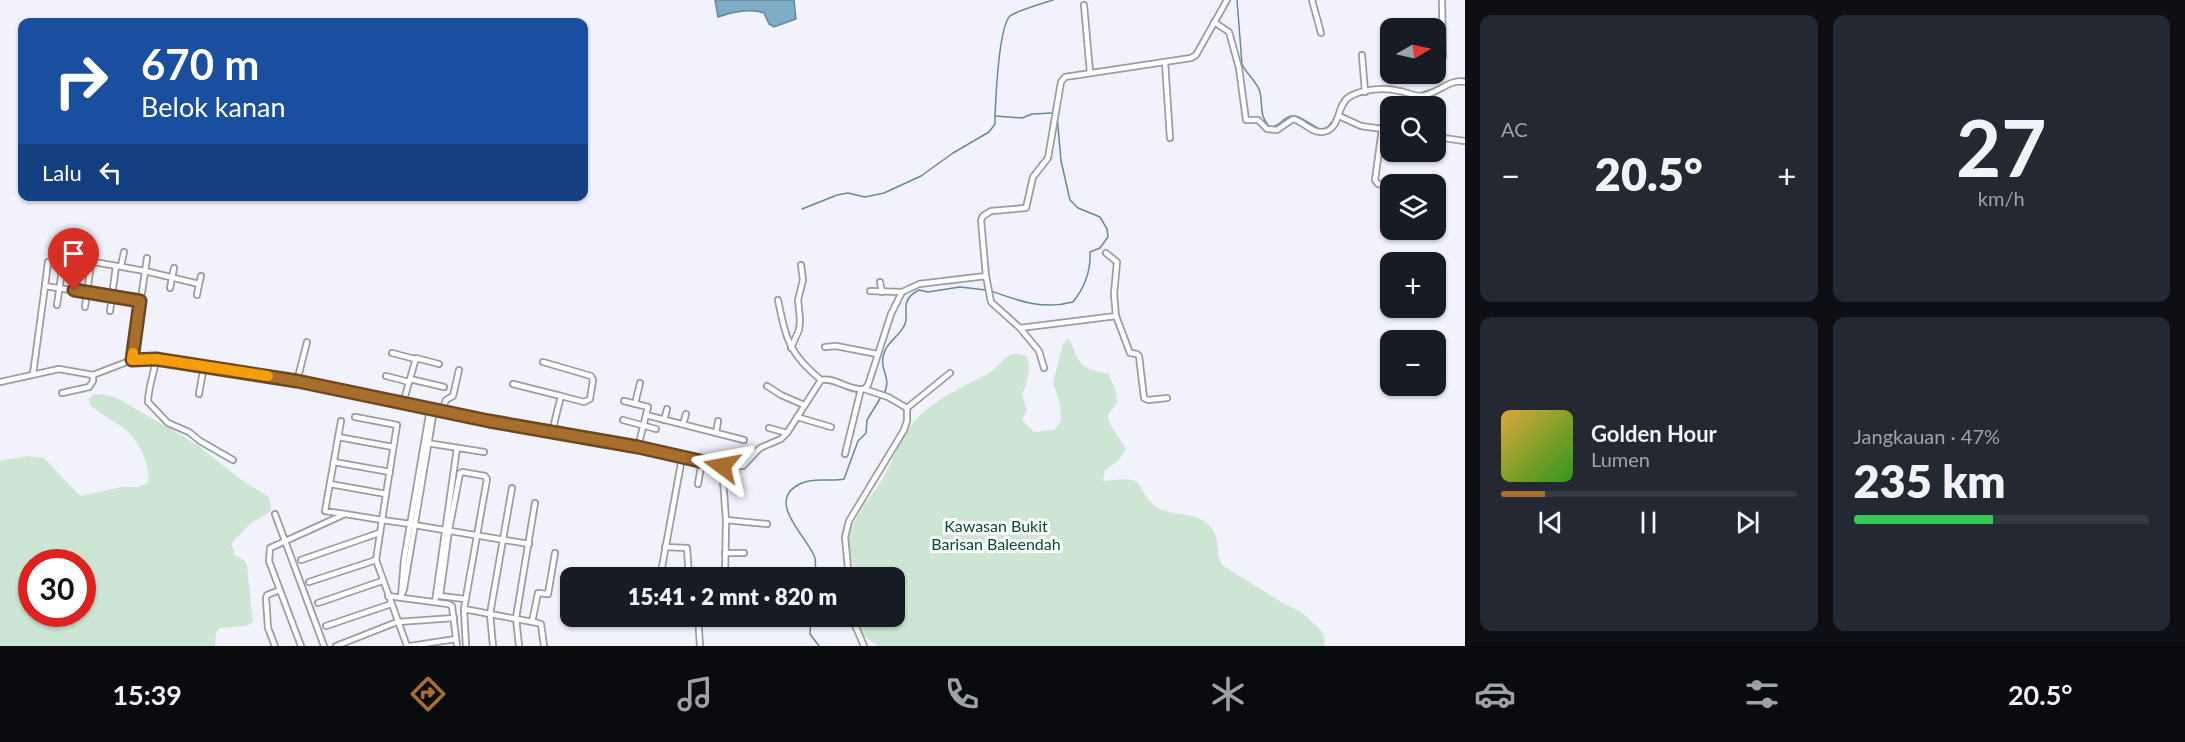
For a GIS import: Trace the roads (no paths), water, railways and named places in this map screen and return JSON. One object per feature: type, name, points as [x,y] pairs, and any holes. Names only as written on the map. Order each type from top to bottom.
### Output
[{"type":"street","points":[[1044,368],[1039,351],[1020,328],[995,308],[988,291],[981,220],[991,211],[1026,208],[1033,177],[1048,158],[1062,80],[1070,75],[1187,60],[1196,55],[1227,0]]},
{"type":"street","points":[[1312,0],[1321,33]]},
{"type":"street","points":[[1441,18],[1442,0]]},
{"type":"street","points":[[1084,5],[1090,72]]},
{"type":"street","points":[[1214,22],[1229,32],[1239,68],[1246,120],[1258,120],[1267,129],[1277,130],[1293,119],[1317,132],[1324,132],[1335,124],[1345,100],[1365,89],[1390,89],[1419,96],[1456,81],[1465,82]]},
{"type":"street","points":[[1362,55],[1365,89]]},
{"type":"street","points":[[1165,62],[1170,138]]},
{"type":"street","points":[[1338,116],[1360,126],[1380,129]]},
{"type":"street","points":[[1446,138],[1465,141]]},
{"type":"street","points":[[1380,142],[1374,180],[1380,184]]},
{"type":"street","points":[[110,312],[118,266],[124,252]]},
{"type":"street","points":[[1106,254],[1118,263],[1114,294],[1116,316],[1130,353],[1139,356],[1144,398],[1148,400],[1167,398]]},
{"type":"street","points":[[132,360],[147,258]]},
{"type":"street","points":[[85,307],[92,262],[96,261],[199,284]]},
{"type":"street","points":[[33,374],[48,262]]},
{"type":"street","points":[[57,305],[63,263]]},
{"type":"street","points":[[791,348],[799,330],[798,300],[803,280],[801,265]]},
{"type":"street","points":[[170,288],[174,268]]},
{"type":"street","points":[[197,295],[201,276]]},
{"type":"street","points":[[870,291],[902,292],[919,285],[986,276]]},
{"type":"street","points":[[880,282],[882,292]]},
{"type":"street","points":[[45,286],[140,301]]},
{"type":"street","points":[[845,453],[863,389],[870,381],[891,314],[902,292]]},
{"type":"street","points":[[778,300],[786,337],[791,348],[798,359],[820,380]]},
{"type":"street","points":[[1020,328],[1116,316]]},
{"type":"street","points":[[297,381],[308,342]]},
{"type":"street","points":[[825,347],[836,346],[877,354]]},
{"type":"street","points":[[392,353],[439,364]]},
{"type":"street","points":[[0,382],[59,369],[93,375],[132,360],[156,359],[297,381],[442,411],[638,447],[722,466],[743,466],[760,448],[781,439],[787,433],[820,380]]},
{"type":"street","points":[[156,359],[152,381],[148,389],[148,402],[168,423],[189,432],[233,460]]},
{"type":"street","points":[[403,403],[415,359]]},
{"type":"street","points":[[513,384],[584,402],[590,399],[593,380],[591,376],[543,362]]},
{"type":"street","points":[[200,394],[204,365]]},
{"type":"street","points":[[442,411],[446,400],[453,396],[459,370]]},
{"type":"street","points":[[907,408],[950,373]]},
{"type":"street","points":[[62,393],[89,387],[93,381],[93,375]]},
{"type":"street","points":[[386,376],[444,387]]},
{"type":"street","points":[[820,380],[829,379],[852,388],[885,396],[907,408]]},
{"type":"street","points":[[635,404],[640,382]]},
{"type":"street","points":[[767,386],[790,400],[804,405]]},
{"type":"street","points":[[552,432],[561,396]]},
{"type":"street","points":[[624,401],[648,407],[638,447]]},
{"type":"street","points":[[664,420],[667,408]]},
{"type":"street","points":[[848,567],[845,537],[849,521],[904,430],[907,408]]},
{"type":"street","points":[[401,597],[432,409]]},
{"type":"street","points":[[683,424],[686,414]]},
{"type":"street","points":[[646,415],[744,440]]},
{"type":"street","points":[[355,417],[397,425],[376,560],[397,622],[408,646],[456,639]]},
{"type":"street","points":[[797,417],[831,427]]},
{"type":"street","points":[[623,420],[656,429]]},
{"type":"street","points":[[341,421],[325,511],[529,543]]},
{"type":"street","points":[[716,433],[718,421]]},
{"type":"street","points":[[769,428],[787,433]]},
{"type":"street","points":[[338,437],[393,447]]},
{"type":"street","points":[[426,443],[484,452]]},
{"type":"street","points":[[457,448],[440,596],[465,599]]},
{"type":"street","points":[[724,567],[726,520],[722,466],[725,455]]},
{"type":"street","points":[[662,567],[682,458]]},
{"type":"street","points":[[698,484],[702,461]]},
{"type":"street","points":[[334,462],[390,472]]},
{"type":"street","points":[[435,602],[447,530],[460,473],[485,476],[487,479],[478,536],[465,599],[466,646]]},
{"type":"street","points":[[330,484],[386,494]]},
{"type":"street","points":[[493,646],[490,614],[512,488]]},
{"type":"street","points":[[519,646],[516,618],[536,503]]},
{"type":"street","points":[[276,514],[324,646]]},
{"type":"street","points":[[301,646],[269,561],[268,551],[270,548],[345,514]]},
{"type":"street","points":[[726,520],[767,524]]},
{"type":"street","points":[[301,560],[380,533]]},
{"type":"street","points":[[665,547],[687,548],[688,567]]},
{"type":"street","points":[[532,622],[538,592],[548,594],[555,553]]},
{"type":"street","points":[[725,553],[744,553]]},
{"type":"street","points":[[309,582],[376,560]]},
{"type":"street","points":[[318,603],[382,581]]},
{"type":"street","points":[[275,646],[268,627],[266,598],[267,595],[280,590]]},
{"type":"street","points":[[388,596],[452,606],[457,646]]},
{"type":"street","points":[[326,626],[391,604]]},
{"type":"street","points":[[464,609],[541,624],[544,646]]},
{"type":"street","points":[[336,646],[397,622],[454,618]]},
{"type":"street","points":[[699,627],[700,646]]},
{"type":"street","points":[[856,627],[864,646]]},
{"type":"water","points":[[715,0],[794,0],[796,19],[774,27],[769,24],[764,13],[759,12],[741,11],[718,17]]},
{"type":"waterway","points":[[1053,0],[1013,14],[1006,23],[998,64],[995,116],[1022,118],[1032,114],[1053,113]]},
{"type":"waterway","points":[[1237,0],[1242,64],[1259,88],[1263,115],[1270,127],[1276,126],[1288,117],[1295,116],[1323,130],[1333,119],[1345,96],[1362,89]]},
{"type":"waterway","points":[[1457,80],[1465,78]]},
{"type":"waterway","points":[[1417,94],[1438,87]]},
{"type":"waterway","points":[[991,291],[1041,305],[1073,302],[1086,278],[1090,252],[1100,248],[1108,237],[1107,229],[1100,217],[1078,208],[1070,200],[1061,161],[1057,115]]},
{"type":"waterway","points":[[802,209],[837,195],[848,193],[865,197],[884,193],[921,176],[953,153],[989,132],[995,124],[995,116]]},
{"type":"waterway","points":[[884,394],[887,383],[883,367],[884,352],[906,322],[906,303],[912,294],[919,290],[928,292],[960,287],[986,290]]},
{"type":"waterway","points":[[815,567],[815,558],[811,550],[791,519],[786,499],[791,490],[807,481],[844,479],[858,441],[866,433],[867,420],[881,397]]},
{"type":"waterway","points":[[810,627],[810,634],[819,646]]},
{"type":"park label","name":"Kawasan Bukit Barisan Baleendah","points":[[996,535]]}]
